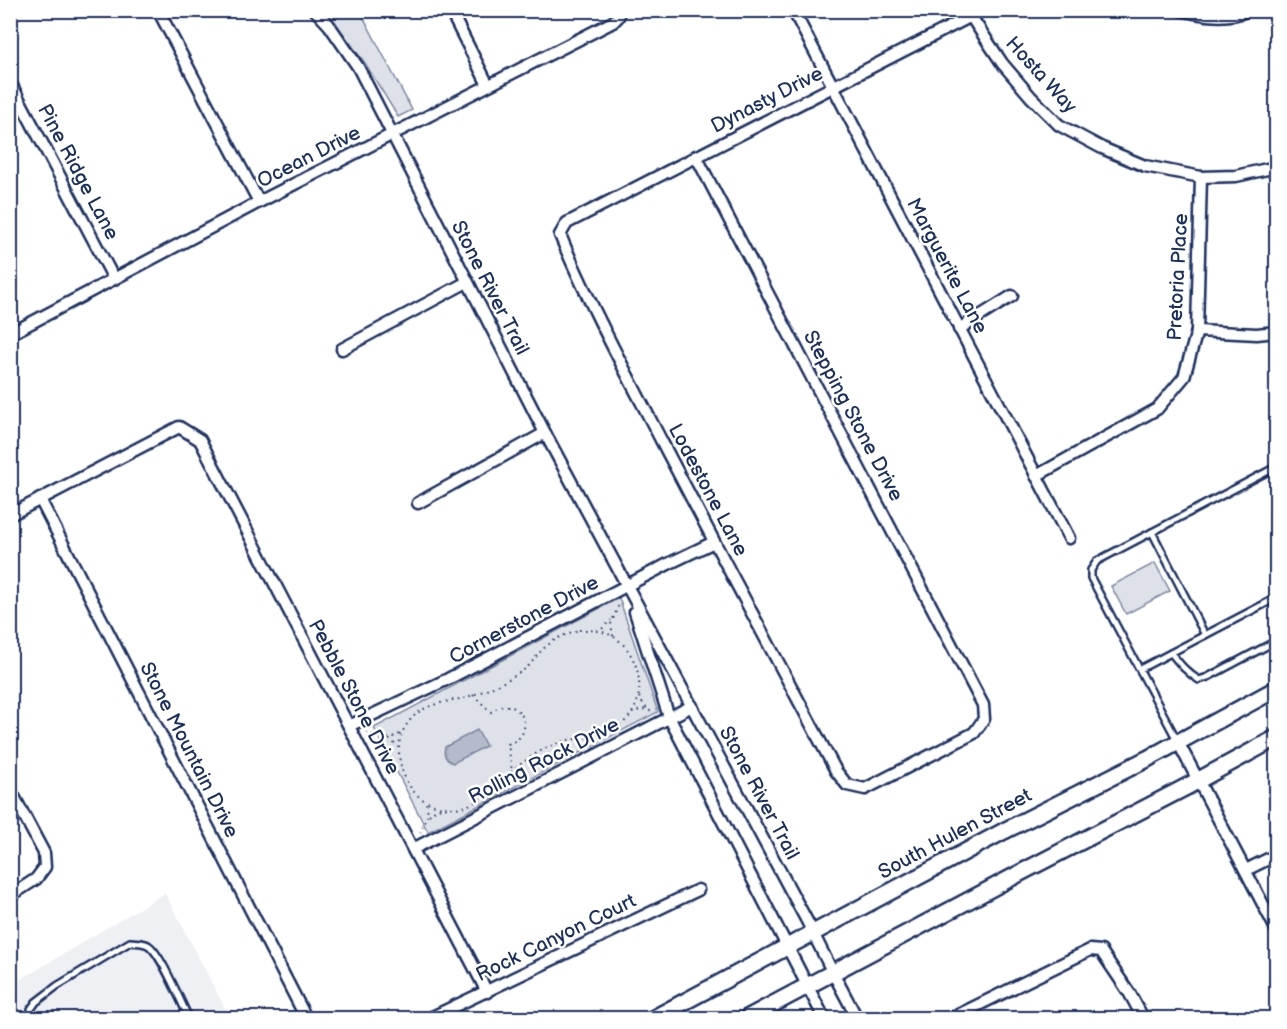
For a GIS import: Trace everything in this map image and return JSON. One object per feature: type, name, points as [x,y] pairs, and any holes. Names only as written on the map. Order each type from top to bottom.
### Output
[{"type":"main road","name":"South Hulen Street","points":[[654,1018],[1276,689]]},
{"type":"main road","points":[[747,1018],[1276,738]]},
{"type":"street","points":[[158,10],[259,202]]},
{"type":"street","name":"Stone River Trail","points":[[315,10],[329,25],[358,67],[545,433],[857,1018]]},
{"type":"street","points":[[450,10],[488,85]]},
{"type":"street","name":"Ocean Drive","points":[[10,334],[259,202],[613,22],[618,17],[619,10]]},
{"type":"street","name":"Marguerite Lane","points":[[793,10],[1068,538]]},
{"type":"street","name":"Dynasty Drive","points":[[567,223],[833,87],[969,14],[983,10]]},
{"type":"street","points":[[1180,10],[1208,16],[1241,14],[1249,10]]},
{"type":"street","name":"Hosta Way","points":[[969,14],[1002,63],[1031,97],[1059,125],[1102,148],[1145,166],[1201,177],[1236,176],[1276,167]]},
{"type":"street","name":"Pine Ridge Lane","points":[[10,82],[114,279]]},
{"type":"street","name":"Stepping Stone Drive","points":[[696,156],[983,705],[984,719],[974,733],[865,789],[847,785],[836,771]]},
{"type":"street","name":"Pretoria Place","points":[[1036,476],[1157,409],[1184,377],[1197,331],[1201,177]]},
{"type":"street","name":"Lodestone Lane","points":[[567,223],[560,235],[575,270],[714,542],[836,771]]},
{"type":"street","points":[[342,349],[467,282]]},
{"type":"street","points":[[959,329],[1012,296]]},
{"type":"street","points":[[1197,331],[1257,334],[1276,332]]},
{"type":"street","name":"Pebble Stone Drive","points":[[40,499],[179,427],[200,440],[487,992]]},
{"type":"street","points":[[418,503],[545,433]]},
{"type":"street","points":[[10,515],[40,499]]},
{"type":"street","name":"Stone Mountain Drive","points":[[40,499],[306,1018]]},
{"type":"street","name":"Cornerstone Drive","points":[[349,726],[448,680],[714,542]]},
{"type":"street","name":"Stone River Trail","points":[[627,586],[669,717],[824,1018]]},
{"type":"street","name":"Rolling Rock Drive","points":[[413,849],[692,706]]},
{"type":"street","points":[[1178,742],[1276,929]]},
{"type":"street","points":[[10,789],[44,853],[45,867],[36,879],[10,896]]},
{"type":"street","points":[[1246,870],[1276,855]]},
{"type":"street","name":"Rock Canyon Court","points":[[430,1018],[698,890]]},
{"type":"street","points":[[957,1017],[1089,950],[1101,951],[1143,1018]]},
{"type":"lane","points":[[1178,742],[1092,578],[1091,570],[1096,561],[1276,467]]},
{"type":"lane","points":[[1152,532],[1205,635]]},
{"type":"lane","points":[[1140,669],[1276,598]]},
{"type":"lane","points":[[1171,653],[1191,676],[1199,680],[1276,641]]},
{"type":"lane","points":[[32,1018],[31,1008],[36,1002],[57,986],[130,942],[150,946],[160,960],[189,1018]]},
{"type":"path","points":[[442,808],[416,794],[402,772],[398,754],[402,733],[411,719],[422,709],[443,701],[473,695],[514,676],[562,635],[579,630],[603,628],[613,618],[611,624],[613,636]]},
{"type":"path","points":[[425,800],[428,808],[427,817],[442,808],[462,807],[481,800],[512,771],[537,753],[567,740],[586,738],[617,727],[624,722],[632,713],[638,693],[640,680],[636,663],[627,648],[613,636],[596,630]]},
{"type":"path","points":[[632,713],[647,709],[638,693]]},
{"type":"path","points":[[473,695],[491,712],[502,706],[508,706],[519,711],[522,716],[525,728],[523,733],[508,744],[512,771]]},
{"type":"path","points":[[349,726],[395,743],[399,749]]},
{"type":"path","points":[[384,738],[391,738],[402,733]]},
{"type":"shaded area","points":[[324,11],[360,11],[412,110],[398,117],[365,63]]},
{"type":"shaded area","points":[[1155,563],[1170,591],[1126,614],[1111,586]]},
{"type":"shaded area","points":[[619,598],[658,712],[428,832],[374,728]]},
{"type":"shaded area","points":[[165,893],[230,1018],[11,1018],[10,986]]},
{"type":"water","points":[[477,730],[486,746],[453,763],[446,759],[445,747]]}]
